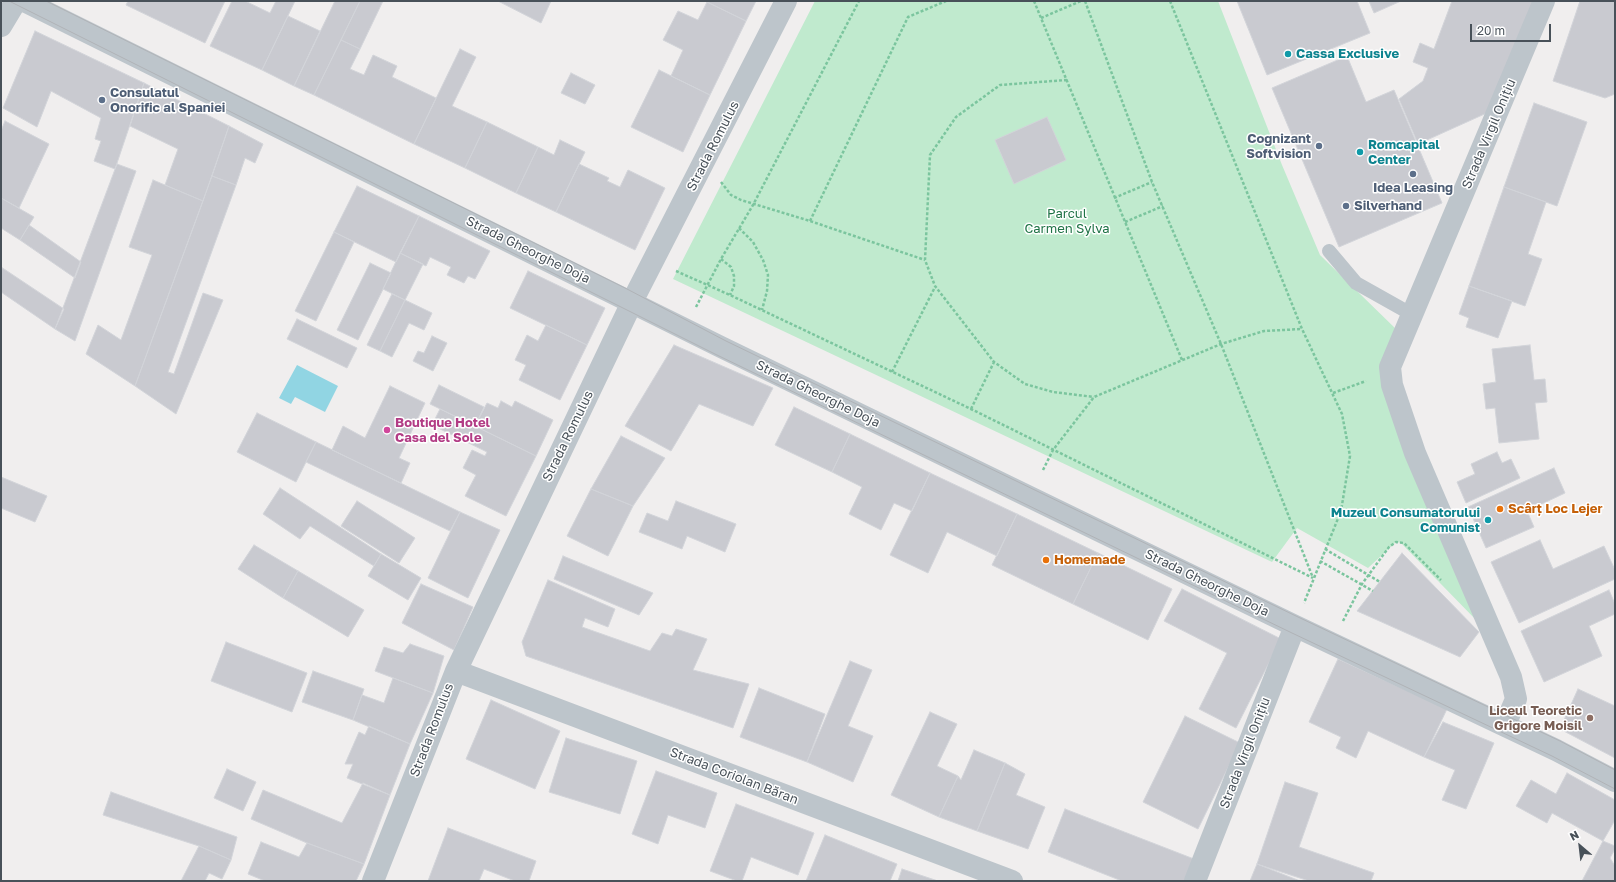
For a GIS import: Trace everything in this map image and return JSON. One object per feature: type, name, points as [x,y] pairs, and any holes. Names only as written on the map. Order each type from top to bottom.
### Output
[{"type":"street","points":[[1,26],[16,1]]},
{"type":"street","name":"Strada Gheorghe Doja","points":[[24,1],[728,350],[1295,626],[1505,726],[1615,781]]},
{"type":"street","name":"Strada Romulus","points":[[373,881],[456,671],[633,302],[786,1]]},
{"type":"street","name":"Strada Virgil Onițiu","points":[[1505,726],[1516,699],[1511,677],[1415,453],[1392,385],[1390,367],[1544,1]]},
{"type":"street","name":"Strada Virgil Onițiu","points":[[1195,881],[1295,626]]},
{"type":"street","name":"Strada Coriolan Băran","points":[[456,671],[1012,881]]},
{"type":"lane","points":[[1329,251],[1356,283],[1413,315]]},
{"type":"path","points":[[696,307],[707,284],[753,205],[858,1]]},
{"type":"path","points":[[810,221],[908,18],[946,1]]},
{"type":"path","points":[[1034,1],[1182,360]]},
{"type":"path","points":[[1042,18],[1081,1]]},
{"type":"path","points":[[1085,1],[1152,182],[1221,344],[1313,578]]},
{"type":"path","points":[[1170,1],[1302,328],[1342,414],[1350,456],[1341,511],[1295,626]]},
{"type":"path","points":[[1066,80],[1000,85],[956,117],[930,155],[925,260],[936,286],[994,362],[1025,384],[1053,392],[1094,397]]},
{"type":"path","points":[[720,181],[731,195],[753,205],[810,221],[925,260]]},
{"type":"path","points":[[1114,198],[1152,182]]},
{"type":"path","points":[[1125,222],[1163,206]]},
{"type":"path","points":[[739,228],[753,242],[763,260],[768,275],[767,291],[762,310]]},
{"type":"path","points":[[721,259],[730,267],[734,276],[734,286],[730,295]]},
{"type":"path","points":[[676,271],[707,284],[971,409],[1313,578]]},
{"type":"path","points":[[892,372],[936,286]]},
{"type":"path","points":[[1043,470],[1053,450],[1094,397],[1221,344],[1264,331],[1302,328]]},
{"type":"path","points":[[971,409],[994,362]]},
{"type":"path","points":[[1333,394],[1357,383],[1375,379],[1392,378]]},
{"type":"path","points":[[1334,644],[1344,618],[1362,584],[1389,547],[1396,542],[1401,542],[1413,551],[1443,582]]},
{"type":"path","points":[[1325,549],[1380,582]]},
{"type":"path","points":[[1320,561],[1373,591]]},
{"type":"green space","name":"Parcul Carmen Sylva","points":[[815,1],[1218,1],[1282,165],[1320,255],[1397,330],[1381,374],[1478,622],[1401,543],[1396,542],[1368,568],[1297,528],[1272,562],[673,279]]},
{"type":"water","points":[[297,365],[338,386],[325,412],[295,397],[291,404],[279,398]]},
{"type":"building","points":[[128,1],[225,1],[205,43],[126,5]]},
{"type":"building","points":[[232,1],[245,1],[270,13],[276,1],[295,1],[262,70],[210,46]]},
{"type":"building","points":[[335,1],[360,1],[314,95],[294,86]]},
{"type":"building","points":[[360,1],[383,1],[360,49],[341,40]]},
{"type":"building","points":[[498,1],[551,1],[541,23]]},
{"type":"building","points":[[705,1],[756,1],[746,21]]},
{"type":"building","name":"Cassa Exclusive","points":[[1237,1],[1357,1],[1370,33],[1267,75]]},
{"type":"building","points":[[1369,1],[1401,1],[1374,13]]},
{"type":"building","name":"Romcapital Center","points":[[1452,1],[1539,1],[1489,112],[1418,144],[1399,99],[1423,81],[1428,68],[1413,62],[1420,43],[1434,49]]},
{"type":"building","points":[[1580,1],[1615,1],[1615,94],[1605,98],[1553,81]]},
{"type":"building","points":[[707,2],[746,21],[710,95],[671,76],[683,50],[663,40],[678,11],[698,20]]},
{"type":"building","points":[[288,16],[320,31],[294,86],[262,70]]},
{"type":"building","name":"Consulatul Onorific al Spaniei","points":[[35,31],[144,83],[115,169],[94,161],[101,141],[95,139],[101,118],[51,91],[37,127],[3,108]]},
{"type":"building","points":[[341,40],[360,49],[350,69],[364,75],[373,55],[397,66],[392,77],[436,98],[414,144],[314,95]]},
{"type":"building","points":[[460,49],[476,57],[452,106],[487,122],[465,168],[414,144]]},
{"type":"building","name":"Romcapital Center","points":[[1347,56],[1366,102],[1394,90],[1442,203],[1339,247],[1272,88]]},
{"type":"building","points":[[659,70],[710,95],[683,152],[631,127]]},
{"type":"building","points":[[571,73],[595,85],[585,104],[561,93]]},
{"type":"building","points":[[144,83],[229,126],[203,201],[165,185],[178,149],[130,126]]},
{"type":"building","points":[[1534,103],[1587,122],[1557,206],[1504,187]]},
{"type":"building","points":[[1047,117],[1066,160],[1014,184],[995,140]]},
{"type":"building","points":[[5,121],[49,144],[19,208],[1,198],[1,131]]},
{"type":"building","points":[[487,122],[538,147],[516,193],[465,168]]},
{"type":"building","points":[[229,126],[263,144],[255,163],[245,158],[236,185],[212,176]]},
{"type":"building","points":[[560,140],[585,152],[556,212],[516,193],[538,147],[554,155]]},
{"type":"building","points":[[117,164],[136,171],[75,341],[55,329]]},
{"type":"building","points":[[579,164],[609,178],[607,181],[620,187],[628,170],[665,188],[635,250],[556,212]]},
{"type":"building","points":[[212,176],[236,185],[168,372],[174,374],[203,293],[223,300],[176,414],[135,386]]},
{"type":"building","points":[[153,180],[203,201],[135,386],[86,354],[98,325],[121,340],[152,255],[129,247]]},
{"type":"building","points":[[357,186],[419,216],[396,262],[334,232]]},
{"type":"building","points":[[1504,187],[1546,202],[1528,254],[1542,259],[1525,306],[1469,286]]},
{"type":"building","points":[[1,198],[34,217],[20,240],[1,228]]},
{"type":"building","points":[[419,216],[490,251],[475,279],[468,276],[464,283],[447,275],[451,267],[430,257],[426,266],[400,253]]},
{"type":"building","points":[[29,225],[81,262],[75,278],[20,240]]},
{"type":"building","points":[[334,232],[354,242],[316,321],[295,311]]},
{"type":"building","points":[[400,253],[423,264],[405,300],[383,289]]},
{"type":"building","points":[[370,263],[391,273],[358,340],[337,330]]},
{"type":"building","points":[[1,267],[64,309],[55,329],[1,292]]},
{"type":"building","points":[[528,271],[605,308],[587,345],[510,308]]},
{"type":"building","points":[[1469,286],[1512,301],[1498,338],[1466,327],[1469,318],[1459,314]]},
{"type":"building","points":[[392,294],[405,300],[380,351],[367,345]]},
{"type":"building","points":[[405,300],[432,313],[424,330],[409,323],[392,357],[380,351]]},
{"type":"building","points":[[297,319],[357,348],[347,368],[287,339]]},
{"type":"building","points":[[546,325],[587,345],[560,400],[519,380],[526,365],[515,360],[527,335],[538,341]]},
{"type":"building","points":[[432,336],[447,343],[433,371],[413,361],[418,351],[424,353]]},
{"type":"building","points":[[674,345],[773,388],[753,426],[699,404],[671,451],[625,426]]},
{"type":"building","points":[[1530,345],[1534,380],[1545,379],[1547,402],[1535,403],[1539,439],[1499,443],[1495,408],[1486,409],[1483,384],[1496,382],[1492,349]]},
{"type":"building","points":[[439,385],[484,407],[475,426],[430,404]]},
{"type":"building","points":[[390,386],[425,403],[399,458],[410,463],[401,483],[332,450],[343,426],[365,438]]},
{"type":"building","points":[[501,401],[512,407],[515,401],[553,420],[536,456],[475,426],[487,403],[498,408]]},
{"type":"building","points":[[794,407],[850,434],[832,472],[775,445]]},
{"type":"building","points":[[440,409],[536,456],[506,516],[465,496],[476,475],[463,468],[472,450],[485,456],[487,452],[432,425]]},
{"type":"building","points":[[257,413],[316,442],[296,482],[237,452]]},
{"type":"building","points":[[850,434],[930,473],[912,511],[894,503],[881,530],[849,514],[862,487],[832,472]]},
{"type":"building","points":[[621,436],[665,458],[633,506],[591,489]]},
{"type":"building","points":[[316,442],[460,512],[450,531],[306,462]]},
{"type":"building","points":[[1497,452],[1502,463],[1511,459],[1520,478],[1466,503],[1457,482],[1475,474],[1471,464]]},
{"type":"building","name":"Scârț Loc Lejer","points":[[1554,468],[1565,493],[1527,511],[1534,527],[1486,548],[1468,507]]},
{"type":"building","points":[[930,473],[1017,514],[997,556],[947,532],[928,573],[890,555]]},
{"type":"building","points":[[1,477],[47,496],[35,522],[1,508]]},
{"type":"building","points":[[280,488],[381,554],[374,566],[310,526],[300,539],[263,514]]},
{"type":"building","points":[[591,489],[633,506],[608,556],[567,536]]},
{"type":"building","points":[[357,501],[415,538],[399,563],[341,526]]},
{"type":"building","points":[[676,501],[736,524],[725,552],[687,536],[682,549],[639,532],[647,513],[668,521]]},
{"type":"building","points":[[460,512],[500,530],[468,598],[428,578]]},
{"type":"building","points":[[1017,514],[1098,553],[1073,604],[992,565]]},
{"type":"building","points":[[1540,540],[1553,569],[1604,546],[1615,570],[1615,579],[1519,623],[1491,562]]},
{"type":"building","points":[[254,545],[298,571],[283,598],[238,569]]},
{"type":"building","points":[[1098,553],[1172,589],[1148,640],[1073,604]]},
{"type":"building","points":[[1402,553],[1479,632],[1460,657],[1357,611]]},
{"type":"building","points":[[381,554],[421,578],[408,600],[368,576]]},
{"type":"building","points":[[563,556],[653,593],[639,615],[554,579]]},
{"type":"building","points":[[298,571],[364,610],[348,637],[283,598]]},
{"type":"building","points":[[548,580],[615,609],[608,627],[585,618],[582,627],[650,651],[662,633],[672,636],[676,629],[707,639],[693,670],[749,684],[733,728],[526,656],[522,642]]},
{"type":"building","points":[[421,584],[473,607],[454,650],[402,623]]},
{"type":"building","points":[[1182,589],[1281,639],[1236,728],[1199,709],[1227,653],[1164,621]]},
{"type":"building","points":[[1609,590],[1615,604],[1615,614],[1589,626],[1602,656],[1544,682],[1521,631]]},
{"type":"building","points":[[226,642],[307,673],[292,712],[211,681]]},
{"type":"building","points":[[410,644],[444,656],[433,693],[375,671],[384,647],[403,653]]},
{"type":"building","points":[[1338,659],[1447,709],[1424,757],[1368,731],[1356,758],[1336,748],[1341,737],[1309,722]]},
{"type":"building","points":[[850,661],[872,670],[848,726],[873,736],[853,782],[807,762]]},
{"type":"building","points":[[313,671],[364,689],[353,720],[302,702]]},
{"type":"building","points":[[393,678],[433,693],[410,744],[353,720],[362,695],[384,703]]},
{"type":"building","points":[[759,688],[825,714],[807,762],[740,737]]},
{"type":"building","name":"Liceul Teoretic Grigore Moisil","points":[[1578,689],[1615,706],[1615,758],[1560,729]]},
{"type":"building","points":[[491,700],[560,731],[535,789],[466,759]]},
{"type":"building","points":[[930,712],[957,724],[937,766],[958,776],[939,817],[891,795]]},
{"type":"building","points":[[1185,716],[1240,743],[1198,829],[1143,802]]},
{"type":"building","points":[[1443,722],[1494,743],[1466,809],[1442,800],[1455,770],[1424,757]]},
{"type":"building","points":[[369,726],[410,744],[390,795],[347,778],[353,764],[345,764],[359,732],[365,735]]},
{"type":"building","points":[[566,738],[637,761],[620,814],[549,792]]},
{"type":"building","points":[[974,750],[1005,763],[977,831],[939,817],[958,776],[961,780]]},
{"type":"building","points":[[1005,763],[1025,774],[1016,795],[1045,807],[1028,849],[977,831]]},
{"type":"building","points":[[227,769],[256,782],[243,811],[214,798]]},
{"type":"building","points":[[656,771],[717,793],[705,828],[668,815],[658,844],[632,834]]},
{"type":"building","points":[[1567,773],[1615,800],[1615,820],[1603,841],[1552,813],[1547,823],[1516,806],[1531,780],[1556,794]]},
{"type":"building","points":[[1285,782],[1318,793],[1299,847],[1374,873],[1371,881],[1309,881],[1257,864]]},
{"type":"building","points":[[363,783],[390,795],[364,864],[307,843],[251,819],[263,790],[342,823]]},
{"type":"building","points":[[111,792],[237,837],[231,860],[199,846],[103,815]]},
{"type":"building","points":[[736,804],[814,833],[798,875],[751,857],[742,881],[737,881],[710,871]]},
{"type":"building","points":[[1065,809],[1194,859],[1186,881],[1122,881],[1048,852]]},
{"type":"building","points":[[448,828],[536,861],[529,881],[515,881],[484,869],[479,881],[428,881]]},
{"type":"building","points":[[825,835],[897,864],[890,881],[806,881]]},
{"type":"building","points":[[1603,841],[1615,846],[1610,858],[1615,866],[1615,881],[1582,881]]},
{"type":"building","points":[[261,842],[299,857],[307,843],[364,864],[356,881],[265,881],[248,874]]},
{"type":"building","points":[[199,846],[231,860],[222,879],[209,873],[205,881],[181,881]]},
{"type":"building","points":[[1257,864],[1300,881],[1250,881]]},
{"type":"building","points":[[902,869],[938,881],[898,881]]},
{"type":"tram line","points":[[9,1],[717,355],[1292,633],[1552,756],[1615,789]]},
{"type":"tram line","points":[[46,1],[627,289],[726,341],[1298,617],[1560,741],[1615,770]]},
{"type":"place","name":"Cassa Exclusive","points":[[1288,54]]},
{"type":"place","name":"Consulatul Onorific al Spaniei","points":[[102,100]]},
{"type":"place","name":"Cognizant Softvision","points":[[1319,146]]},
{"type":"place","name":"Romcapital Center","points":[[1360,152]]},
{"type":"place","name":"Idea Leasing","points":[[1413,174]]},
{"type":"place","name":"Silverhand","points":[[1346,206]]},
{"type":"place","name":"Boutique Hotel Casa del Sole","points":[[387,430]]},
{"type":"place","name":"Scârț Loc Lejer","points":[[1500,509]]},
{"type":"place","name":"Muzeul Consumatorului Comunist","points":[[1488,520]]},
{"type":"place","name":"Homemade","points":[[1046,560]]},
{"type":"place","name":"Liceul Teoretic Grigore Moisil","points":[[1590,718]]}]
